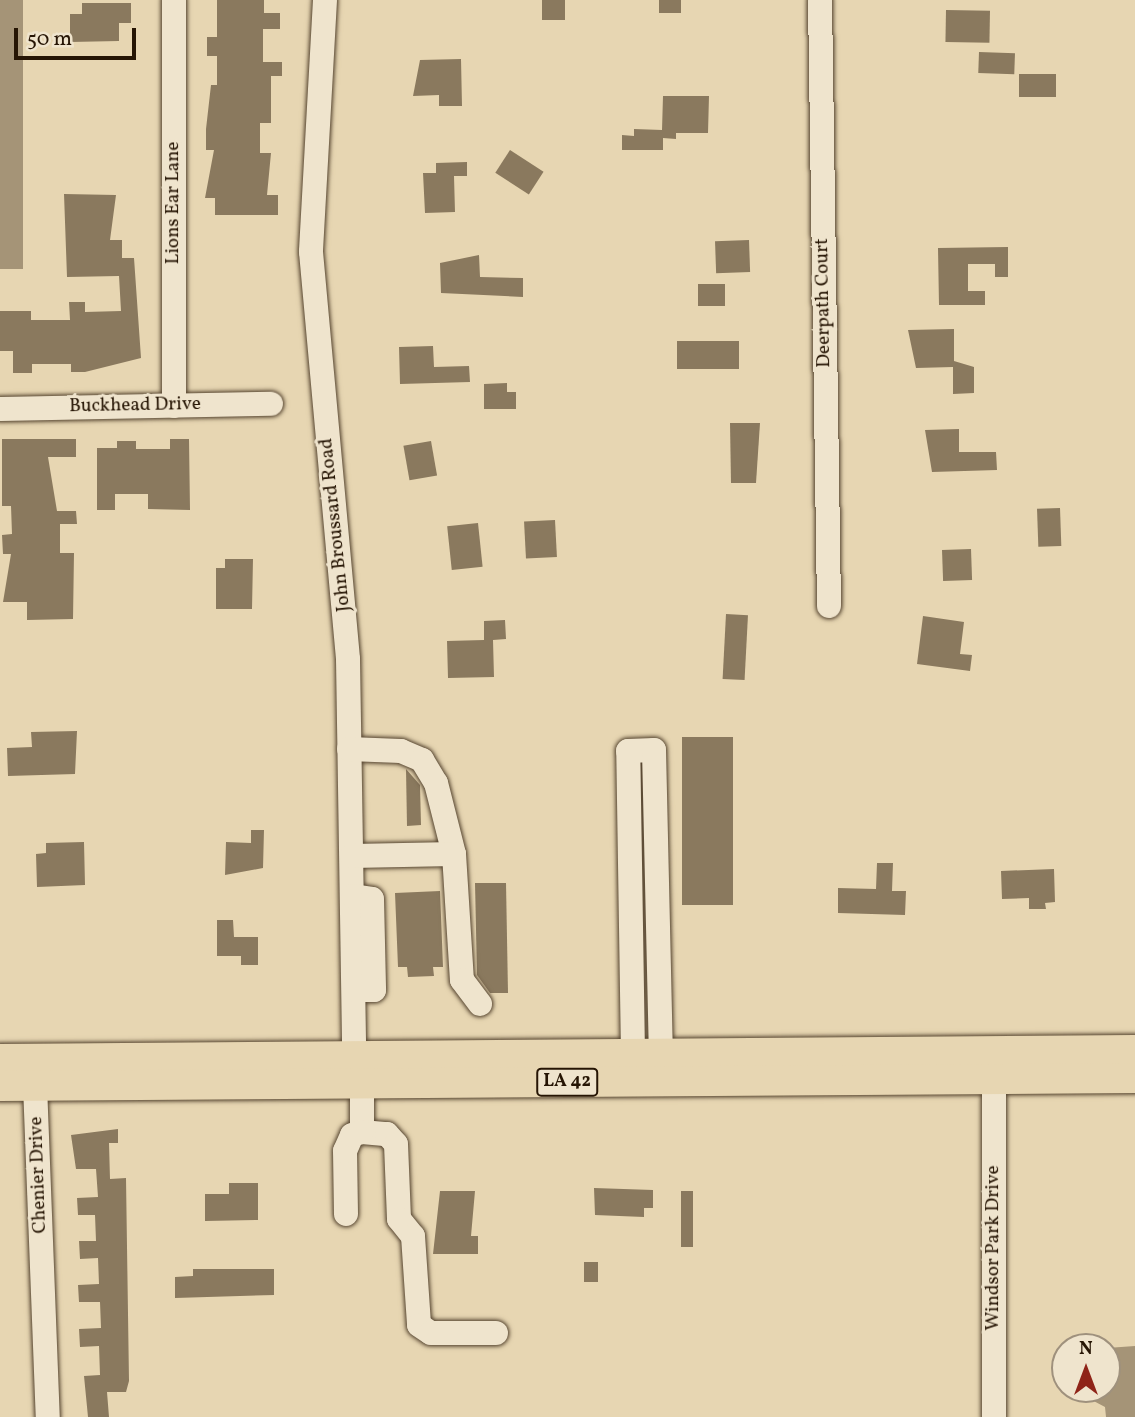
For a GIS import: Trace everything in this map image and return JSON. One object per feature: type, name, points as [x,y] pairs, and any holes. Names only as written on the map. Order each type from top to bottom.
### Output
[{"type":"main road","name":"LA 42","points":[[0,1059],[354,1052],[647,1054],[1135,1050]]},
{"type":"main road","points":[[235,1081],[263,1070],[347,1066],[354,1052]]},
{"type":"main road","points":[[1050,1079],[1080,1060],[1135,1057]]},
{"type":"main road","name":"LA 42","points":[[0,1086],[235,1081],[1135,1078]]},
{"type":"street","name":"Lions Ear Lane","points":[[174,0],[174,406]]},
{"type":"street","name":"John Broussard Road","points":[[325,0],[311,252],[343,586],[353,896],[363,927],[363,959],[354,990],[354,1052]]},
{"type":"street","name":"Deerpath Court","points":[[820,0],[829,606]]},
{"type":"street","name":"Buckhead Drive","points":[[0,409],[271,404]]},
{"type":"street","points":[[349,749],[422,760],[436,783],[454,854],[462,980],[480,1004]]},
{"type":"street","points":[[654,750],[647,1054],[628,751],[654,750]]},
{"type":"street","points":[[352,856],[454,854]]},
{"type":"street","points":[[35,1085],[52,1070],[145,1067],[179,1054]]},
{"type":"street","name":"Windsor Park Drive","points":[[994,1079],[994,1417]]},
{"type":"street","points":[[362,1082],[362,1132]]},
{"type":"street","name":"Chenier Drive","points":[[35,1085],[48,1417]]},
{"type":"street","points":[[346,1214],[345,1151],[352,1135],[362,1132],[387,1134],[396,1144],[399,1219],[413,1236],[419,1325],[430,1333],[496,1333]]},
{"type":"shaded area","points":[[0,0],[23,0],[23,269],[0,269]]},
{"type":"shaded area","points":[[1135,1346],[1135,1417],[1106,1417],[1105,1407],[1097,1403],[1121,1403],[1121,1347]]},
{"type":"building","points":[[217,0],[264,0],[264,13],[280,13],[280,29],[263,29],[263,62],[282,62],[282,76],[271,76],[271,123],[260,123],[260,153],[271,153],[267,195],[278,195],[278,215],[215,215],[215,198],[205,198],[214,150],[206,150],[206,129],[211,85],[217,85],[217,56],[207,56],[207,37],[217,37]]},
{"type":"building","points":[[542,0],[565,0],[565,20],[542,20]]},
{"type":"building","points":[[659,0],[681,0],[681,13],[659,13]]},
{"type":"building","points":[[82,3],[131,3],[131,23],[119,23],[119,41],[70,42],[70,14],[82,14]]},
{"type":"building","points":[[946,10],[990,11],[989,43],[945,42]]},
{"type":"building","points":[[979,52],[1015,53],[1014,74],[978,73]]},
{"type":"building","points":[[461,59],[462,106],[439,106],[439,95],[413,96],[420,60]]},
{"type":"building","points":[[1019,74],[1056,74],[1056,97],[1019,97]]},
{"type":"building","points":[[663,96],[709,96],[708,133],[676,133],[676,139],[663,138],[663,150],[622,150],[622,135],[634,136],[634,129],[662,130]]},
{"type":"building","points":[[510,150],[544,172],[529,194],[495,173]]},
{"type":"building","points":[[467,162],[467,176],[454,176],[455,212],[425,213],[423,173],[436,173],[436,163]]},
{"type":"building","points":[[64,194],[116,195],[110,240],[122,240],[122,258],[134,258],[141,358],[85,372],[71,372],[71,364],[32,364],[32,373],[13,373],[13,351],[0,351],[0,311],[31,311],[31,320],[70,320],[69,302],[85,302],[85,312],[121,311],[119,276],[67,277]]},
{"type":"building","points":[[749,240],[750,272],[716,273],[715,241]]},
{"type":"building","points":[[1008,247],[1008,277],[995,277],[995,264],[968,264],[968,291],[985,291],[985,305],[939,305],[938,248]]},
{"type":"building","points":[[479,255],[480,277],[523,278],[523,297],[441,293],[440,263]]},
{"type":"building","points":[[698,284],[725,284],[725,306],[698,306]]},
{"type":"building","points":[[954,329],[954,361],[974,367],[974,393],[953,394],[953,367],[916,368],[908,330]]},
{"type":"building","points":[[677,341],[739,341],[739,369],[677,369]]},
{"type":"building","points":[[433,346],[434,367],[469,366],[470,382],[400,384],[399,347]]},
{"type":"building","points":[[507,383],[507,392],[516,392],[516,409],[484,409],[484,384]]},
{"type":"building","points":[[730,423],[760,423],[756,483],[731,483]]},
{"type":"building","points":[[959,429],[959,452],[996,452],[997,470],[932,472],[925,430]]},
{"type":"building","points":[[2,439],[76,439],[76,457],[48,457],[57,511],[76,511],[77,524],[60,524],[60,553],[74,553],[73,619],[27,620],[27,602],[3,602],[11,554],[3,554],[2,535],[12,534],[11,506],[2,506]]},
{"type":"building","points":[[170,439],[189,439],[190,510],[148,509],[148,494],[115,494],[115,510],[97,510],[97,448],[117,448],[117,441],[136,441],[136,449],[170,449]]},
{"type":"building","points":[[431,441],[437,475],[410,480],[403,446]]},
{"type":"building","points":[[1060,508],[1061,546],[1038,547],[1037,509]]},
{"type":"building","points":[[555,520],[557,557],[526,559],[524,522]]},
{"type":"building","points":[[478,523],[483,567],[452,570],[447,526]]},
{"type":"building","points":[[971,549],[972,580],[943,581],[942,550]]},
{"type":"building","points":[[225,559],[253,559],[252,609],[216,609],[216,568],[225,568]]},
{"type":"building","points":[[726,614],[748,615],[745,680],[723,679]]},
{"type":"building","points":[[923,616],[964,622],[960,654],[972,655],[970,671],[917,664]]},
{"type":"building","points":[[505,620],[506,639],[493,640],[494,677],[448,678],[447,641],[484,640],[484,621]]},
{"type":"building","points":[[77,731],[75,774],[8,776],[7,748],[32,747],[31,732]]},
{"type":"building","points":[[682,737],[733,737],[733,905],[682,905]]},
{"type":"building","points":[[406,769],[420,785],[421,825],[407,826]]},
{"type":"building","points":[[251,830],[264,830],[263,868],[225,875],[226,842],[251,843]]},
{"type":"building","points":[[84,842],[85,885],[37,887],[36,854],[46,853],[46,843]]},
{"type":"building","points":[[877,863],[893,863],[892,891],[906,891],[905,915],[838,913],[838,888],[876,889]]},
{"type":"building","points":[[1054,869],[1055,902],[1045,903],[1046,909],[1029,909],[1029,898],[1002,899],[1001,871]]},
{"type":"building","points":[[475,883],[506,883],[508,993],[490,993],[477,975]]},
{"type":"building","points":[[440,891],[443,967],[433,967],[434,976],[408,977],[407,967],[398,967],[395,893]]},
{"type":"building","points":[[217,920],[233,920],[234,937],[258,937],[258,965],[241,965],[241,956],[217,956]]},
{"type":"building","points":[[118,1129],[118,1143],[109,1143],[110,1179],[126,1178],[129,1381],[126,1392],[107,1392],[109,1417],[88,1417],[84,1376],[100,1375],[99,1346],[80,1347],[79,1329],[101,1328],[100,1302],[79,1302],[78,1285],[99,1284],[98,1258],[80,1259],[79,1241],[96,1241],[95,1215],[78,1215],[77,1198],[98,1197],[96,1169],[76,1169],[71,1135]]},
{"type":"building","points":[[229,1183],[258,1183],[258,1220],[205,1221],[205,1194],[229,1194]]},
{"type":"building","points":[[594,1188],[653,1190],[653,1208],[644,1208],[644,1217],[595,1215]]},
{"type":"building","points":[[440,1191],[475,1191],[471,1236],[478,1236],[478,1254],[433,1254]]},
{"type":"building","points":[[681,1191],[693,1191],[693,1247],[681,1247]]},
{"type":"building","points":[[584,1262],[598,1262],[598,1282],[584,1282]]},
{"type":"building","points":[[193,1269],[274,1269],[274,1295],[175,1298],[175,1277],[193,1276]]}]
